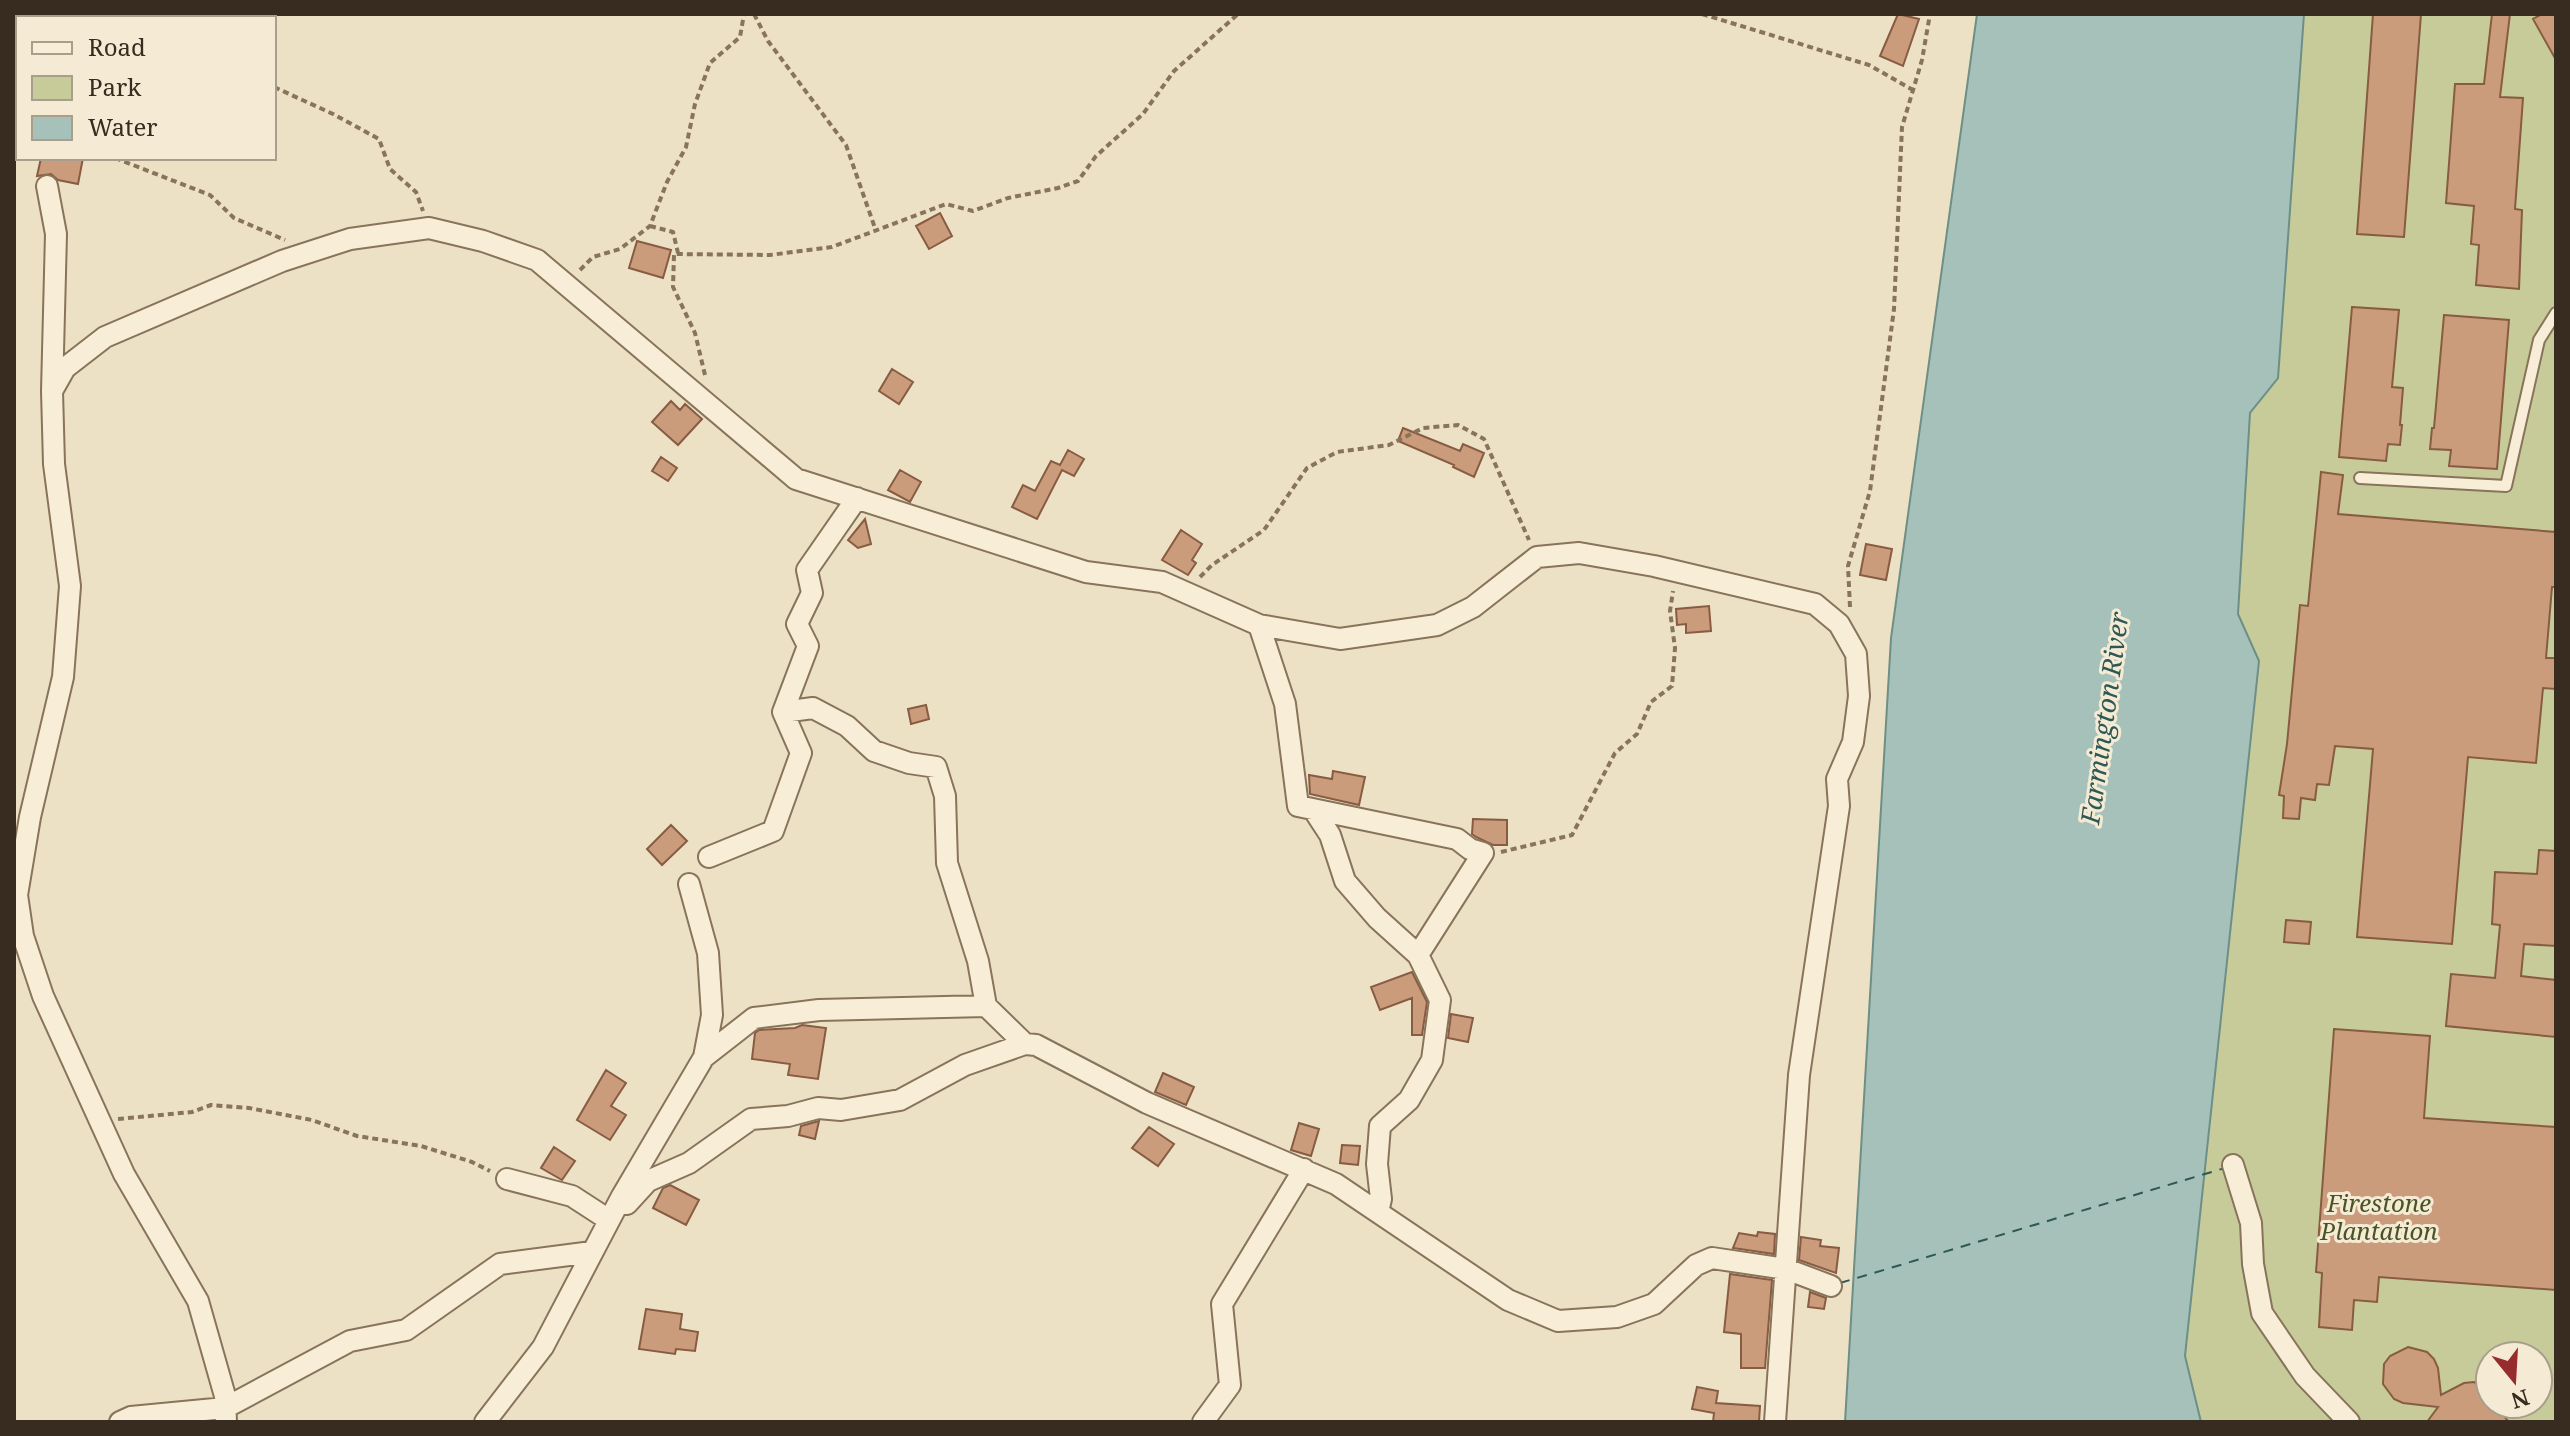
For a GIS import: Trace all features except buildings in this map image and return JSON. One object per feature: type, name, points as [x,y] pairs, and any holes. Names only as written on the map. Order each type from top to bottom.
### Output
[{"type":"street","points":[[47,186],[56,234],[52,391],[54,464],[70,586],[63,677],[30,817],[17,895],[23,936],[43,996],[124,1174],[198,1301],[225,1396],[226,1415]]},
{"type":"street","points":[[52,391],[65,368],[105,337],[282,261],[350,239],[429,228],[483,241],[537,260],[796,479],[1086,572],[1162,582],[1259,625],[1340,639],[1437,625],[1473,607],[1537,557],[1579,553],[1676,571],[1815,604],[1839,624],[1856,654],[1859,696],[1853,742],[1837,779],[1839,806],[1799,1075],[1775,1422]]},
{"type":"street","points":[[709,857],[773,831],[801,753],[783,712],[808,646],[797,624],[812,593],[807,570],[857,498]]},
{"type":"street","points":[[1259,625],[1285,704],[1298,806],[1457,839],[1470,849],[1483,853],[1418,955]]},
{"type":"street","points":[[783,712],[813,708],[847,726],[874,751],[909,763],[936,767],[945,796],[947,863],[978,961],[986,1006],[1025,1044]]},
{"type":"street","points":[[1313,809],[1330,835],[1345,881],[1377,918],[1418,955],[1440,1000],[1432,1060],[1409,1100],[1380,1126],[1377,1164],[1381,1199],[1378,1212]]},
{"type":"street","points":[[485,1422],[543,1347],[611,1216],[704,1057],[712,1015],[708,953],[689,884]]},
{"type":"street","points":[[704,1057],[754,1018],[819,1010],[986,1006]]},
{"type":"street","points":[[611,1216],[648,1181],[689,1163],[751,1119],[788,1116],[818,1108],[841,1110],[900,1100],[965,1065],[1025,1044],[1036,1045],[1147,1103],[1336,1184],[1508,1300],[1558,1321],[1617,1317],[1654,1304],[1696,1265],[1712,1258],[1786,1269],[1831,1286]]},
{"type":"street","points":[[2233,1165],[2251,1223],[2253,1264],[2262,1313],[2305,1376],[2349,1422]]},
{"type":"street","points":[[1203,1422],[1230,1385],[1222,1304],[1304,1169]]},
{"type":"street","points":[[507,1179],[572,1196],[611,1216]]},
{"type":"street","points":[[120,1422],[131,1417],[201,1413],[226,1415],[350,1341],[406,1330],[500,1264],[592,1252]]},
{"type":"lane","points":[[2360,478],[2506,486],[2539,340],[2556,313]]},
{"type":"path","points":[[566,284],[593,257],[620,249],[650,226],[667,182],[686,147],[695,104],[710,63],[740,37],[744,14]]},
{"type":"path","points":[[754,14],[768,41],[846,145],[876,231]]},
{"type":"path","points":[[713,409],[695,333],[673,287],[674,254],[770,255],[832,247],[946,204],[973,211],[1008,198],[1078,181],[1096,156],[1143,114],[1174,71],[1238,14]]},
{"type":"path","points":[[1702,14],[1869,65],[1913,90]]},
{"type":"path","points":[[1850,609],[1848,566],[1870,491],[1894,309],[1902,127],[1930,14]]},
{"type":"path","points":[[276,88],[379,139],[390,169],[416,192],[429,228]]},
{"type":"path","points":[[120,160],[210,195],[234,218],[309,252]]},
{"type":"path","points":[[650,226],[673,232],[678,254]]},
{"type":"path","points":[[1184,591],[1212,565],[1264,530],[1307,468],[1337,452],[1389,445],[1423,428],[1458,425],[1484,439],[1537,557]]},
{"type":"path","points":[[1483,853],[1498,853],[1572,835],[1615,753],[1637,734],[1651,702],[1672,686],[1675,648],[1670,611],[1676,571]]},
{"type":"path","points":[[100,1122],[149,1114],[192,1112],[211,1105],[249,1108],[312,1120],[357,1136],[421,1146],[472,1162],[507,1179]]},
{"type":"green space","name":"Firestone Plantation","points":[[2304,14],[2556,14],[2556,1422],[2201,1422],[2185,1356],[2259,661],[2238,614],[2250,413],[2278,378]]},
{"type":"water","name":"Farmington River","points":[[1977,14],[2304,14],[2278,378],[2250,413],[2238,614],[2259,661],[2185,1356],[2201,1422],[1845,1422],[1891,638]]},
{"type":"ferry route","points":[[1840,1283],[2225,1168]]}]
